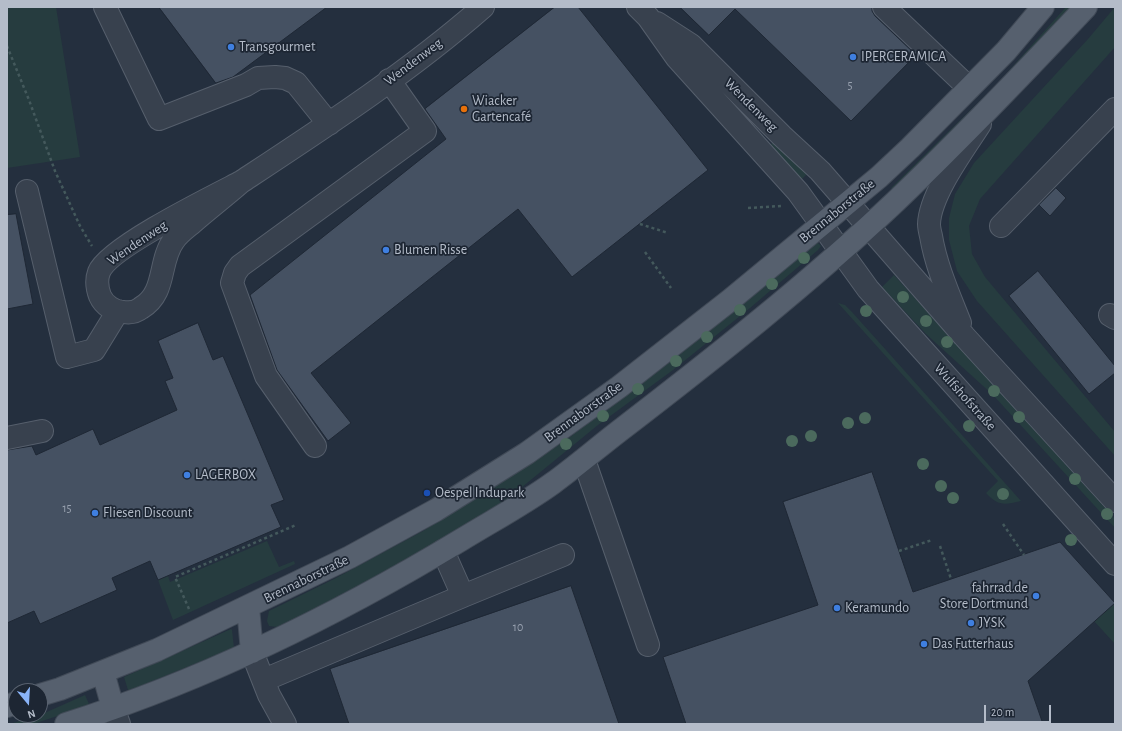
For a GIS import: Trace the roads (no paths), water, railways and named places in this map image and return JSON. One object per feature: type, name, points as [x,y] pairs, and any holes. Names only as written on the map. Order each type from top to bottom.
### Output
[{"type":"main road","name":"Brennaborstraße","points":[[48,692],[157,650],[350,558],[436,510],[527,453],[637,372],[729,300],[910,148],[1006,51],[1043,7]]},
{"type":"main road","points":[[66,724],[116,716],[174,686],[252,652],[371,592],[443,551],[551,485],[751,328],[841,251],[894,203],[989,110],[1086,7]]},
{"type":"main road","points":[[248,607],[252,652]]},
{"type":"main road","points":[[103,672],[116,716]]},
{"type":"street","points":[[105,7],[159,119],[246,85],[258,78],[275,77],[286,78],[296,83],[328,124]]},
{"type":"street","points":[[884,7],[969,88]]},
{"type":"street","name":"Wendenweg","points":[[241,182],[175,239],[169,247],[158,289],[154,298],[147,305],[139,310],[131,312],[118,311],[112,309],[103,301],[97,285],[98,273],[110,259],[153,229],[241,182],[328,124],[389,80],[479,8]]},
{"type":"street","name":"Wendenweg","points":[[643,12],[691,45],[782,136],[820,171],[847,202]]},
{"type":"street","name":"Wendenweg","points":[[643,12],[677,58],[798,192],[821,224]]},
{"type":"street","points":[[316,446],[266,376],[232,283],[233,278],[240,266],[425,131],[389,80]]},
{"type":"street","points":[[1001,226],[1115,109]]},
{"type":"street","points":[[964,336],[940,271],[933,248],[929,224],[934,204],[942,184],[989,110]]},
{"type":"street","points":[[27,191],[68,357],[94,350],[118,311]]},
{"type":"street","points":[[847,202],[964,336],[1115,501]]},
{"type":"street","name":"Wulfshofstraße","points":[[821,224],[868,289],[1115,564]]},
{"type":"street","points":[[7,438],[42,430]]},
{"type":"street","points":[[584,460],[648,645]]},
{"type":"street","points":[[443,551],[463,596]]},
{"type":"street","points":[[264,680],[563,555]]},
{"type":"street","points":[[252,652],[269,695],[285,724]]},
{"type":"place","name":"Transgourmet","points":[[231,47]]},
{"type":"place","name":"IPERCERAMICA","points":[[853,57]]},
{"type":"place","name":"Wiacker Gartencafé","points":[[464,109]]},
{"type":"place","name":"Blumen Risse","points":[[386,250]]},
{"type":"place","name":"LAGERBOX","points":[[187,475]]},
{"type":"place","name":"Oespel Indupark","points":[[427,493]]},
{"type":"place","name":"Fliesen Discount","points":[[95,513]]},
{"type":"place","name":"fahrrad.de Store Dortmund","points":[[1036,596]]},
{"type":"place","name":"Keramundo","points":[[837,608]]},
{"type":"place","name":"JYSK","points":[[971,623]]},
{"type":"place","name":"Das Futterhaus","points":[[924,644]]}]
